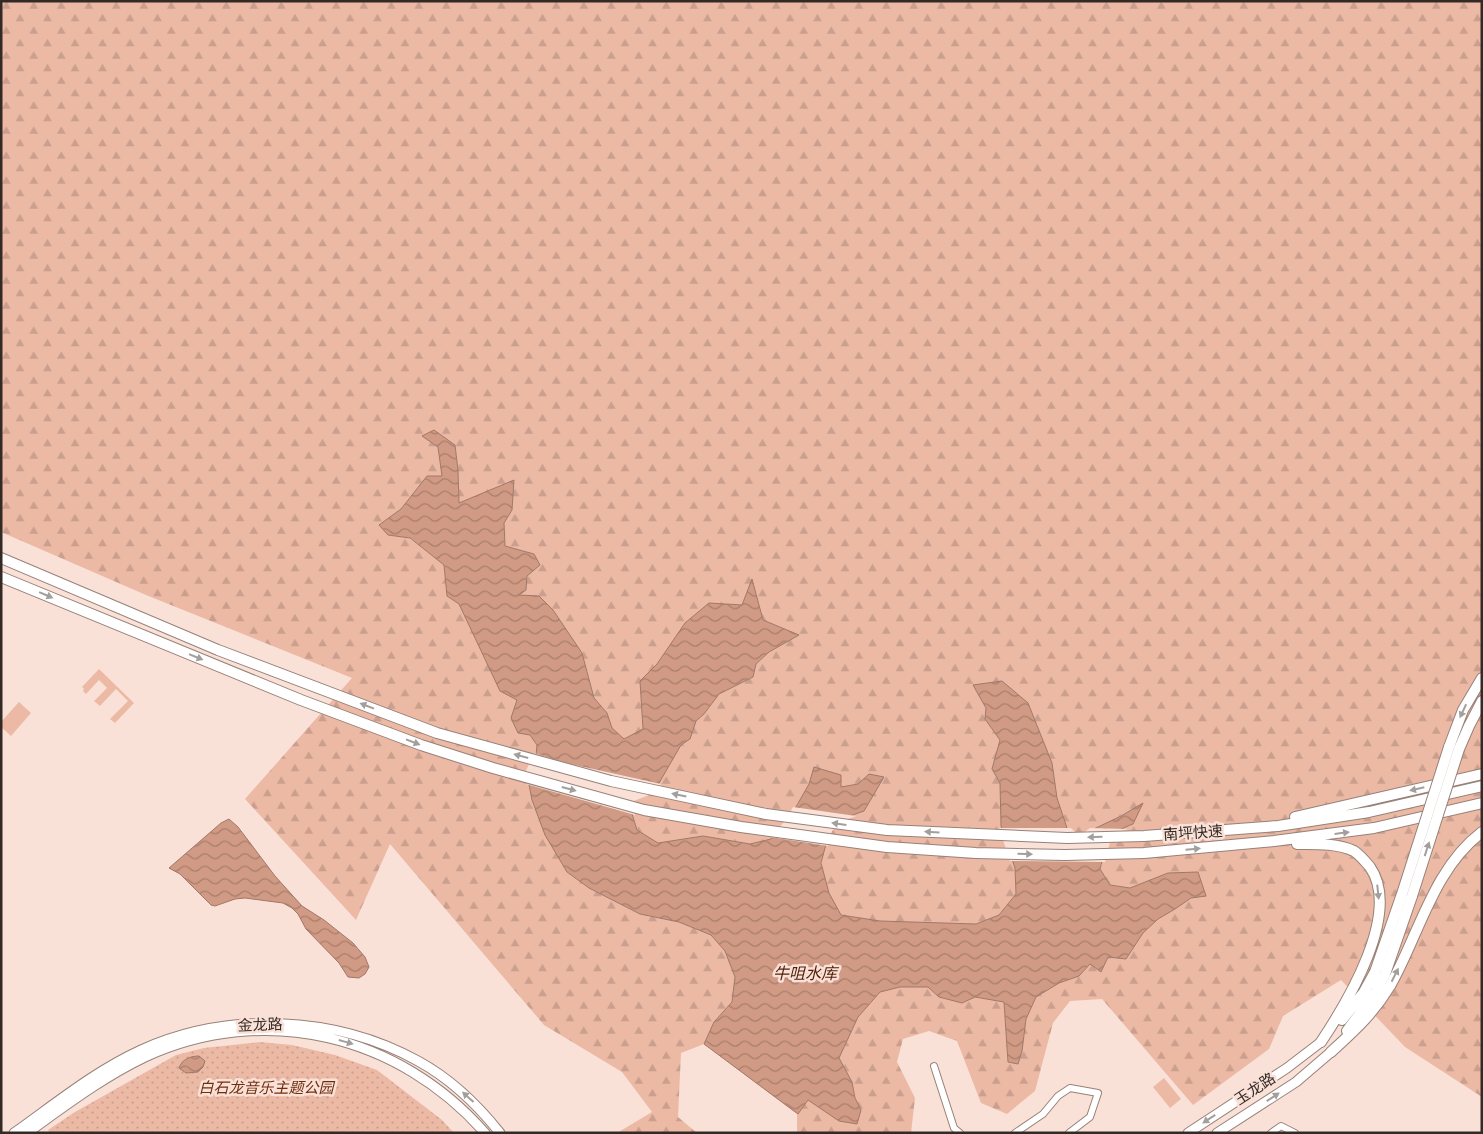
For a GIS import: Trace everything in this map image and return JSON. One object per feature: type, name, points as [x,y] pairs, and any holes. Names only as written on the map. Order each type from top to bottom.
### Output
[{"type":"highway","name":"南坪快速","points":[[1,558],[218,650],[437,733],[611,781],[766,814],[887,830],[1067,838],[1144,836],[1242,830]]},
{"type":"highway","name":"南坪快速","points":[[1,577],[302,700],[422,745],[493,768],[644,810],[741,827],[887,847],[976,853],[1066,855],[1144,853],[1241,845]]},
{"type":"highway","points":[[1331,1052],[1362,1012],[1385,974],[1449,746],[1463,710],[1482,678]]},
{"type":"highway","points":[[1321,1042],[1352,1007],[1375,972],[1407,895],[1469,726],[1482,701]]},
{"type":"highway","points":[[1242,830],[1482,774]]},
{"type":"highway","points":[[1242,830],[1369,812],[1482,786]]},
{"type":"highway","points":[[1241,845],[1374,828],[1482,803]]},
{"type":"highway","points":[[1331,1052],[1362,1025],[1377,1006],[1390,985],[1432,899],[1456,858],[1482,832]]},
{"type":"highway","points":[[1241,845],[1327,845],[1342,847],[1355,852],[1365,860],[1373,872],[1378,887],[1379,904],[1377,922],[1367,958],[1340,1014],[1321,1042]]},
{"type":"main road","name":"金龙路","points":[[14,1133],[104,1070],[142,1050],[185,1034],[228,1026],[268,1023],[308,1026],[344,1032],[380,1042],[399,1051],[420,1062],[454,1085],[484,1112],[500,1133]]},
{"type":"main road","name":"金龙路","points":[[28,1133],[103,1080],[146,1056],[200,1038],[254,1031],[316,1035],[358,1045],[377,1053],[431,1083],[456,1103],[485,1133]]},
{"type":"main road","name":"玉龙路","points":[[1188,1133],[1287,1068],[1321,1042]]},
{"type":"main road","name":"玉龙路","points":[[1217,1133],[1296,1082],[1331,1052]]},
{"type":"street","points":[[934,1066],[954,1128],[960,1133]]},
{"type":"street","points":[[1015,1133],[1043,1114],[1058,1096],[1070,1088],[1098,1093],[1090,1117],[1069,1133]]},
{"type":"street","points":[[1271,1133],[1281,1126],[1295,1133]]},
{"type":"green space","points":[[1,1],[1482,1],[1482,1097],[1405,1047],[1341,980],[1283,1016],[1269,1049],[1193,1105],[1102,999],[1070,1001],[1053,1023],[1035,1091],[1007,1114],[981,1103],[957,1041],[929,1031],[903,1039],[897,1062],[915,1098],[911,1133],[797,1133],[797,1114],[704,1044],[681,1053],[678,1117],[697,1133],[617,1133],[652,1112],[622,1072],[544,1025],[390,844],[356,920],[245,799],[352,678],[146,595],[1,532]],"holes":[[[422,436],[455,445],[459,503],[480,495],[512,510],[504,523],[505,546],[534,554],[527,576],[526,590],[518,595],[582,653],[594,698],[607,713],[612,728],[624,739],[643,729],[640,681],[657,664],[669,647],[742,605],[752,580],[763,620],[799,635],[769,652],[756,664],[753,677],[719,694],[704,714],[696,721],[690,739],[681,745],[655,790],[628,801],[637,830],[658,843],[703,836],[750,844],[771,839],[788,821],[809,784],[815,767],[840,787],[858,784],[869,774],[833,826],[824,849],[822,861],[823,875],[831,897],[841,915],[880,921],[976,924],[999,915],[1016,894],[1015,868],[1001,826],[1000,783],[992,769],[1000,740],[985,719],[986,708],[974,685],[1028,703],[1052,763],[1057,798],[1067,828],[1079,839],[1142,804],[1108,841],[1100,869],[1110,885],[1130,888],[1168,873],[1191,898],[1158,919],[1143,933],[1126,959],[1108,957],[1090,964],[1079,976],[1059,983],[1036,997],[1026,1019],[1022,1051],[1008,1062],[1004,1002],[975,997],[962,1003],[939,997],[928,987],[900,987],[880,992],[858,1017],[839,1058],[852,1082],[855,1098],[861,1110],[808,1100],[797,1114],[714,1022],[732,1002],[735,977],[725,951],[711,935],[679,922],[640,914],[589,888],[567,872],[536,756],[537,745],[530,735],[518,732],[512,718],[517,700],[484,657],[459,604],[447,596],[444,565],[409,538],[380,525],[401,509],[427,476],[443,476],[438,447]]]},
{"type":"green space","points":[[99,669],[134,703],[115,723],[110,719],[128,701],[116,689],[100,706],[94,701],[107,688],[99,680],[86,694],[83,691],[82,687]]},
{"type":"green space","points":[[19,702],[31,713],[11,736],[1,727],[1,722]]},
{"type":"green space","name":"白石龙音乐主题公园","points":[[260,1042],[292,1045],[335,1055],[377,1070],[442,1120],[454,1133],[50,1133],[48,1130],[75,1112],[176,1055],[204,1048]]},
{"type":"green space","points":[[1164,1078],[1181,1099],[1170,1108],[1153,1087]]},
{"type":"water","name":"牛咀水库","points":[[434,430],[455,445],[459,503],[514,480],[512,510],[504,523],[505,546],[534,554],[540,565],[527,576],[526,590],[519,595],[539,596],[553,610],[582,653],[594,698],[607,713],[612,728],[624,739],[643,729],[640,681],[657,664],[685,623],[709,603],[742,605],[752,579],[763,620],[799,635],[769,652],[756,664],[753,677],[719,694],[704,714],[696,721],[690,739],[681,745],[655,790],[628,801],[637,830],[658,843],[703,836],[750,844],[771,839],[788,821],[809,784],[814,767],[841,775],[841,787],[858,784],[869,774],[884,777],[864,811],[847,817],[830,829],[821,863],[829,893],[841,915],[880,921],[976,924],[999,915],[1016,894],[1015,868],[1001,826],[1000,783],[992,769],[1000,740],[985,719],[986,708],[973,685],[1002,681],[1028,703],[1052,763],[1057,798],[1067,828],[1079,839],[1143,803],[1133,824],[1117,832],[1106,846],[1100,869],[1110,885],[1130,888],[1168,873],[1198,872],[1206,896],[1191,898],[1158,919],[1143,933],[1126,959],[1108,957],[1101,972],[1090,964],[1079,976],[1059,983],[1036,997],[1026,1019],[1022,1051],[1018,1064],[1008,1062],[1004,1002],[975,997],[962,1003],[939,997],[928,987],[900,987],[880,992],[858,1017],[839,1058],[852,1082],[855,1098],[861,1110],[857,1124],[839,1121],[808,1100],[798,1114],[704,1044],[714,1022],[732,1002],[735,977],[725,951],[711,935],[679,922],[640,914],[589,888],[567,872],[545,835],[532,800],[527,774],[536,756],[537,745],[530,735],[518,733],[511,718],[517,700],[500,691],[459,604],[447,596],[444,565],[410,538],[388,535],[379,525],[401,509],[427,476],[442,476],[438,447],[422,436]]},
{"type":"water","points":[[229,819],[238,827],[275,876],[302,906],[324,920],[353,943],[365,957],[369,967],[365,974],[359,978],[348,977],[339,963],[306,929],[298,914],[283,903],[245,898],[235,899],[215,906],[211,905],[180,874],[169,868],[221,823]]},
{"type":"water","points":[[199,1056],[205,1061],[203,1067],[198,1072],[186,1073],[179,1068],[182,1062],[187,1059]]},
{"type":"pier","points":[[534,753],[562,762],[661,784],[657,792],[631,802],[635,815],[526,784],[525,773]]},
{"type":"pier","points":[[793,807],[856,816],[848,819],[832,831],[828,846],[770,837],[786,820]]},
{"type":"pier","points":[[999,828],[1071,828],[1079,836],[1090,828],[1128,829],[1122,831],[1110,842],[1105,862],[1010,861]]}]
